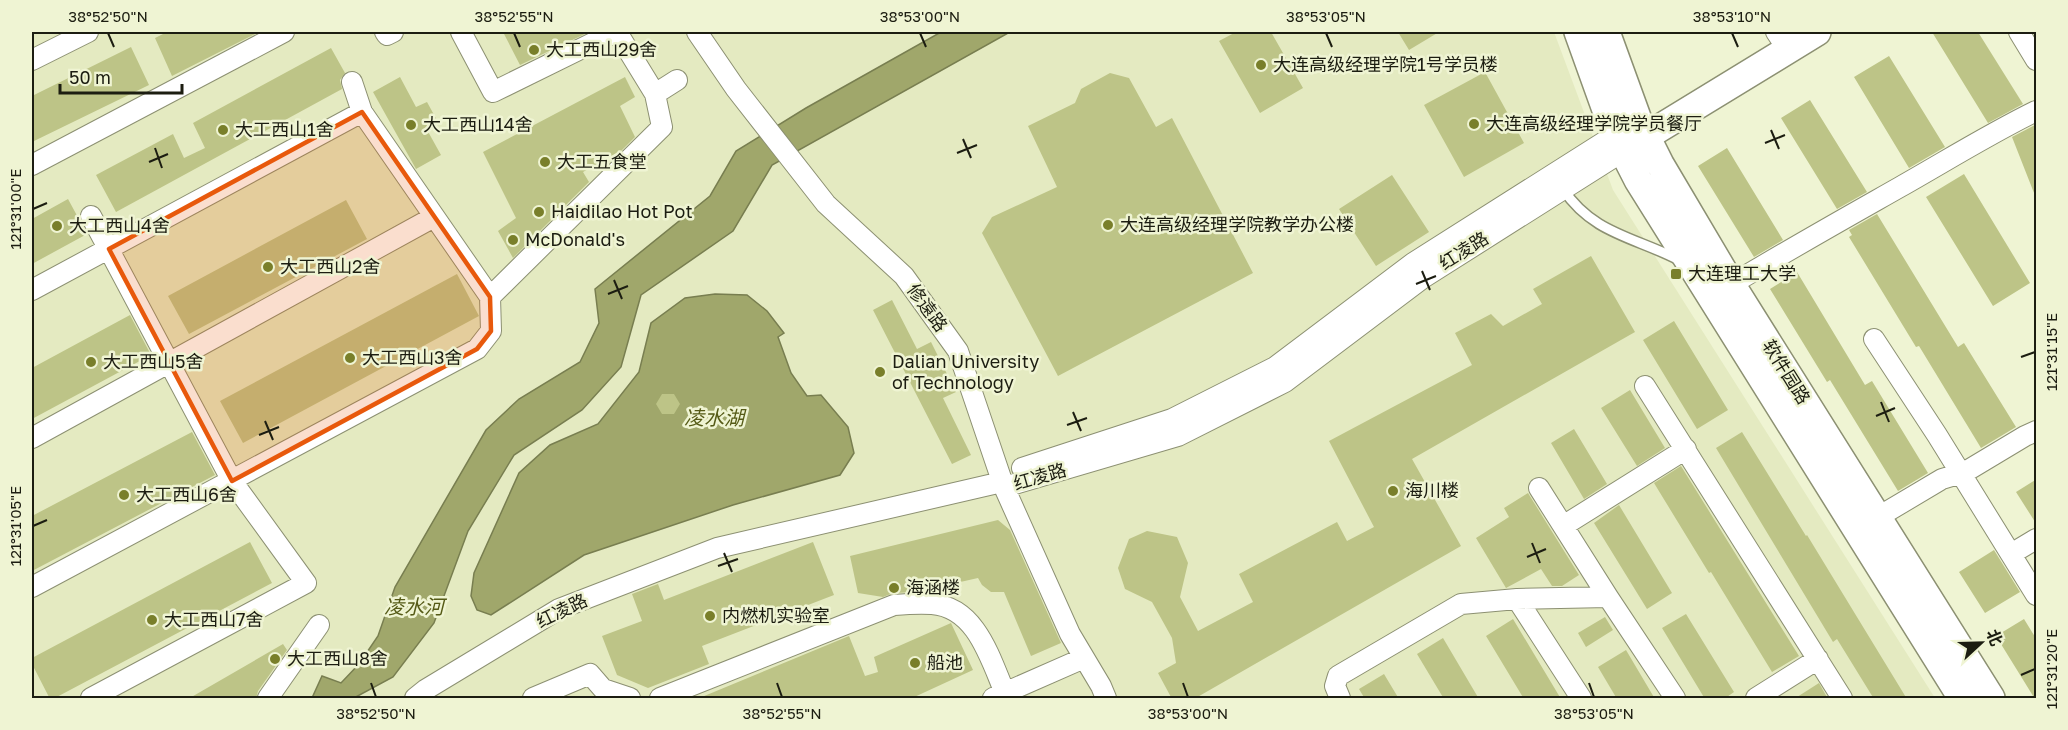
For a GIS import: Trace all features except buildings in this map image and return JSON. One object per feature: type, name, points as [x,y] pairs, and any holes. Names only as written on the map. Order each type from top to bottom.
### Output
[{"type":"main road","name":"软件园路","points":[[1578,32],[1618,143],[1696,271],[1721,290]]},
{"type":"main road","name":"软件园路","points":[[1606,32],[1642,129],[1721,290],[1867,524],[1991,699]]},
{"type":"main road","name":"红凌路","points":[[1618,143],[1781,37],[1817,32]]},
{"type":"main road","name":"软件园路","points":[[1867,524],[1962,699]]},
{"type":"street","points":[[32,60],[88,32]]},
{"type":"street","points":[[32,165],[284,32]]},
{"type":"street","points":[[385,32],[387,35],[393,32]]},
{"type":"street","points":[[461,32],[493,92],[616,32],[655,94],[662,127],[490,297]]},
{"type":"street","name":"修遠路","points":[[697,32],[736,89],[826,204],[904,276],[958,351],[1002,481],[1070,634],[1101,686],[1106,699]]},
{"type":"street","points":[[2019,32],[2037,60]]},
{"type":"street","points":[[655,94],[677,80]]},
{"type":"street","points":[[32,587],[477,349],[491,331],[490,297],[362,112],[352,82]]},
{"type":"street","points":[[1721,290],[1999,129],[2037,111]]},
{"type":"street","points":[[32,290],[362,112]]},
{"type":"street","name":"红凌路","points":[[1002,481],[1172,419],[1275,367],[1413,263],[1618,143]]},
{"type":"street","name":"红凌路","points":[[415,699],[425,690],[559,609],[717,548],[1002,481],[1178,436],[1285,382],[1423,278],[1563,189],[1618,143]]},
{"type":"street","points":[[91,699],[306,582],[232,481],[92,216]]},
{"type":"street","points":[[32,438],[434,217]]},
{"type":"street","points":[[1874,339],[2037,595]]},
{"type":"street","points":[[1645,386],[1842,699]]},
{"type":"street","points":[[1867,524],[1942,479],[1961,473],[2037,431]]},
{"type":"street","points":[[1563,526],[1686,449]]},
{"type":"street","points":[[1539,488],[1675,699]]},
{"type":"street","points":[[2011,554],[2037,539]]},
{"type":"street","points":[[1340,699],[1335,686],[1338,675],[1461,604],[1517,599],[1608,597]]},
{"type":"street","points":[[1517,599],[1581,699]]},
{"type":"street","points":[[660,699],[894,605],[934,604],[962,614],[979,635],[999,696],[1084,658]]},
{"type":"street","points":[[268,699],[320,625]]},
{"type":"street","points":[[1756,699],[1818,659]]},
{"type":"street","points":[[533,699],[590,674],[603,689],[630,699]]},
{"type":"lane","points":[[1563,189],[1574,205],[1597,223],[1623,237],[1678,258],[1696,271]]},
{"type":"highlighted area","points":[[362,112],[490,297],[491,331],[477,349],[232,481],[109,249]]},
{"type":"shaded area","name":"Dalian University of Technology","points":[[32,32],[1554,32],[1613,190],[1935,698],[32,698]]},
{"type":"water","name":"凌水河","points":[[941,32],[1010,32],[772,165],[733,231],[641,295],[621,367],[582,410],[514,455],[468,531],[434,623],[393,677],[354,698],[312,698],[322,676],[341,683],[359,664],[378,636],[395,587],[486,430],[519,399],[580,362],[599,323],[595,289],[710,196],[736,151],[806,108]]},
{"type":"water","name":"凌水湖","points":[[715,294],[747,295],[767,311],[784,333],[778,337],[791,373],[807,396],[821,395],[848,427],[854,453],[840,475],[733,505],[584,555],[491,615],[477,610],[471,596],[474,573],[519,473],[550,445],[598,424],[639,372],[651,323],[685,298]]},
{"type":"place","name":"大工西山29舍","points":[[534,50]]},
{"type":"place","name":"大连高级经理学院1号学员楼","points":[[1261,65]]},
{"type":"place","name":"大连高级经理学院学员餐厅","points":[[1474,124]]},
{"type":"place","name":"大工西山14舍","points":[[411,125]]},
{"type":"place","name":"大工西山1舍","points":[[223,130]]},
{"type":"place","name":"大工五食堂","points":[[545,162]]},
{"type":"place","name":"Haidilao Hot Pot","points":[[539,212]]},
{"type":"place","name":"大连高级经理学院教学办公楼","points":[[1108,225]]},
{"type":"place","name":"大工西山4舍","points":[[57,226]]},
{"type":"place","name":"McDonald's","points":[[513,240]]},
{"type":"place","name":"大工西山2舍","points":[[268,267]]},
{"type":"place","name":"大连理工大学","points":[[1676,274]]},
{"type":"place","name":"大工西山3舍","points":[[350,358]]},
{"type":"place","name":"大工西山5舍","points":[[91,362]]},
{"type":"place","name":"Dalian University of Technology","points":[[880,372]]},
{"type":"place","name":"海川楼","points":[[1393,491]]},
{"type":"place","name":"大工西山6舍","points":[[124,495]]},
{"type":"place","name":"海涵楼","points":[[894,588]]},
{"type":"place","name":"内燃机实验室","points":[[710,616]]},
{"type":"place","name":"大工西山7舍","points":[[152,620]]},
{"type":"place","name":"大工西山8舍","points":[[275,659]]},
{"type":"place","name":"船池","points":[[915,663]]}]
